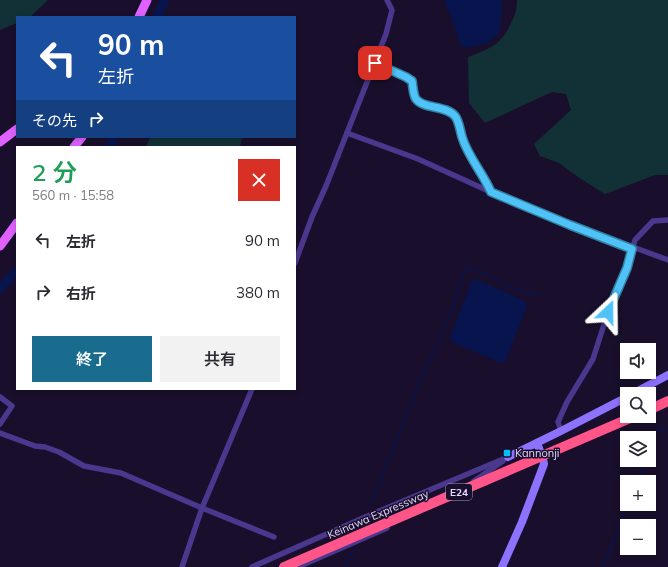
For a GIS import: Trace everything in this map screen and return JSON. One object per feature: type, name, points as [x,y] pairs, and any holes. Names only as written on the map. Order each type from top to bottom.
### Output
[{"type":"highway","points":[[656,407],[668,401]]},
{"type":"highway","name":"Keinawa Expressway","points":[[284,567],[620,422]]},
{"type":"main road","points":[[139,16],[147,0]]},
{"type":"main road","points":[[0,142],[16,130]]},
{"type":"main road","points":[[75,146],[81,138]]},
{"type":"main road","points":[[0,246],[16,224]]},
{"type":"main road","points":[[645,387],[668,375]]},
{"type":"main road","points":[[508,457],[620,401]]},
{"type":"main road","points":[[502,567],[522,522],[544,464],[537,443]]},
{"type":"street","points":[[296,260],[312,216],[326,186],[375,63],[392,16],[392,10],[387,0]]},
{"type":"street","points":[[375,63],[412,81],[416,99],[419,102],[448,110],[456,116],[468,152],[491,192]]},
{"type":"street","points":[[347,133],[418,160],[570,225],[668,260]]},
{"type":"street","points":[[562,431],[558,422],[566,402],[593,359],[608,312],[627,268],[632,248],[639,235],[654,221],[668,220]]},
{"type":"street","points":[[182,567],[202,508],[252,390]]},
{"type":"street","points":[[0,397],[12,406],[0,424]]},
{"type":"street","points":[[0,433],[35,446],[46,447],[59,452],[84,466],[121,473],[274,537]]},
{"type":"street","points":[[252,567],[508,457]]},
{"type":"street","points":[[298,567],[430,509],[508,457]]},
{"type":"green space","points":[[0,0],[48,0],[31,16],[16,16],[16,23],[0,30]]},
{"type":"green space","points":[[517,0],[668,0],[668,175],[655,175],[605,194],[559,163],[540,156],[534,144],[571,110],[566,94],[552,92],[485,123],[469,103],[468,57],[489,48],[504,36],[514,15]]},
{"type":"green space","points":[[150,138],[242,138],[240,146],[146,146]]},
{"type":"shaded area","points":[[444,0],[502,0],[500,31],[488,42],[471,47],[461,46]]},
{"type":"shaded area","points":[[476,279],[525,301],[527,306],[506,360],[501,363],[452,342],[450,337],[472,281]]},
{"type":"waterway","points":[[157,16],[165,0]]},
{"type":"waterway","points":[[110,146],[114,138]]},
{"type":"waterway","points":[[369,505],[374,497],[414,396],[454,305],[465,268],[483,273],[516,289],[540,295]]},
{"type":"waterway","points":[[0,289],[16,272]]},
{"type":"waterway","points":[[656,431],[657,428],[668,432]]},
{"type":"waterway","points":[[640,475],[642,467]]},
{"type":"waterway","points":[[603,567],[625,511]]},
{"type":"waterway","points":[[346,567],[353,550]]},
{"type":"place","name":"Kannonji","points":[[507,453]]},
{"type":"route","points":[[375,63],[412,81],[416,99],[419,102],[448,110],[456,116],[462,138],[468,152],[491,192],[632,249],[627,268],[608,312]]}]
